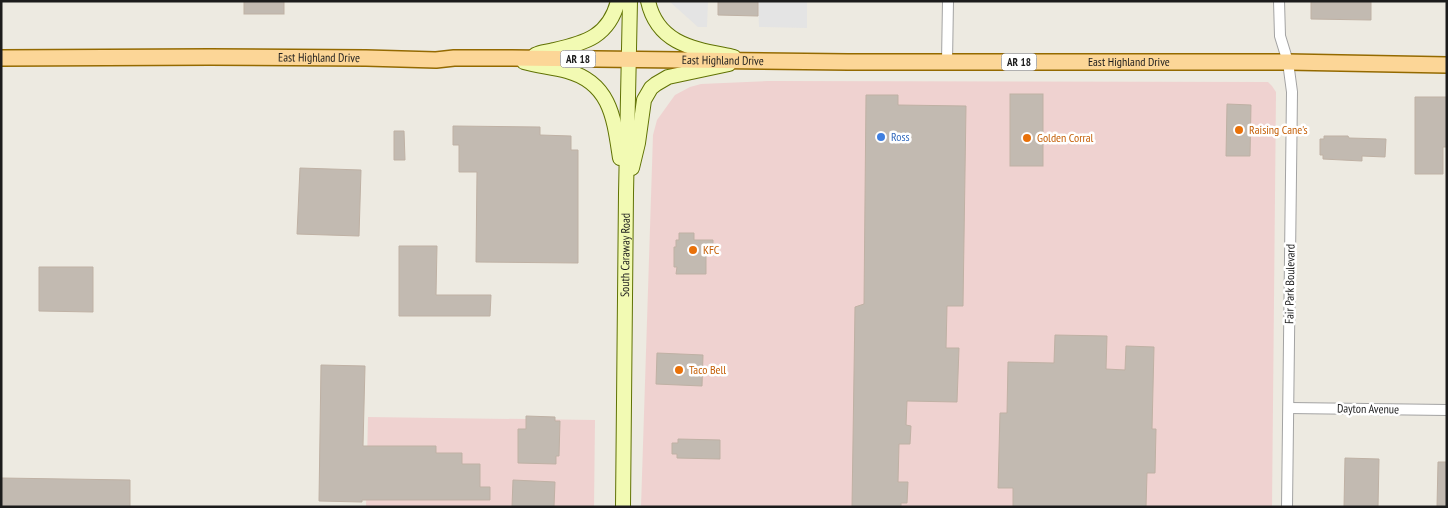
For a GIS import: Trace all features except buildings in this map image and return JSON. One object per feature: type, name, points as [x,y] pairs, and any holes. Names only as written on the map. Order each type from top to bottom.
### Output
[{"type":"main road","points":[[519,58],[581,43],[593,37],[610,22],[618,1]]},
{"type":"main road","name":"South Caraway Road","points":[[623,507],[630,1]]},
{"type":"main road","points":[[648,1],[652,15],[663,31],[676,41],[686,46],[749,60]]},
{"type":"main road","name":"East Highland Drive","points":[[1,58],[210,57],[436,60],[454,58],[519,58],[948,62],[1288,62],[1447,65]]},
{"type":"main road","points":[[519,58],[528,63],[579,75],[602,93],[607,100],[613,120],[626,193]]},
{"type":"main road","points":[[626,193],[638,143],[644,100],[651,88],[668,77],[749,60]]},
{"type":"street","points":[[948,1],[948,62]]},
{"type":"street","name":"Fair Park Boulevard","points":[[1279,1],[1280,36],[1288,62],[1292,92],[1287,507]]},
{"type":"street","name":"Dayton Avenue","points":[[1289,408],[1447,410]]},
{"type":"shaded area","points":[[669,1],[708,1],[707,27],[698,27]]},
{"type":"shaded area","points":[[758,1],[807,1],[807,28],[759,27]]},
{"type":"shaded area","points":[[768,81],[1268,82],[1276,92],[1272,507],[641,507],[653,135],[657,120],[675,95],[690,87],[701,84]]},
{"type":"shaded area","points":[[368,417],[595,420],[594,507],[366,507]]},
{"type":"place","name":"Raising Cane's","points":[[1239,130]]},
{"type":"place","name":"Ross","points":[[881,137]]},
{"type":"place","name":"Golden Corral","points":[[1027,138]]},
{"type":"place","name":"KFC","points":[[693,250]]},
{"type":"place","name":"Taco Bell","points":[[679,370]]}]
